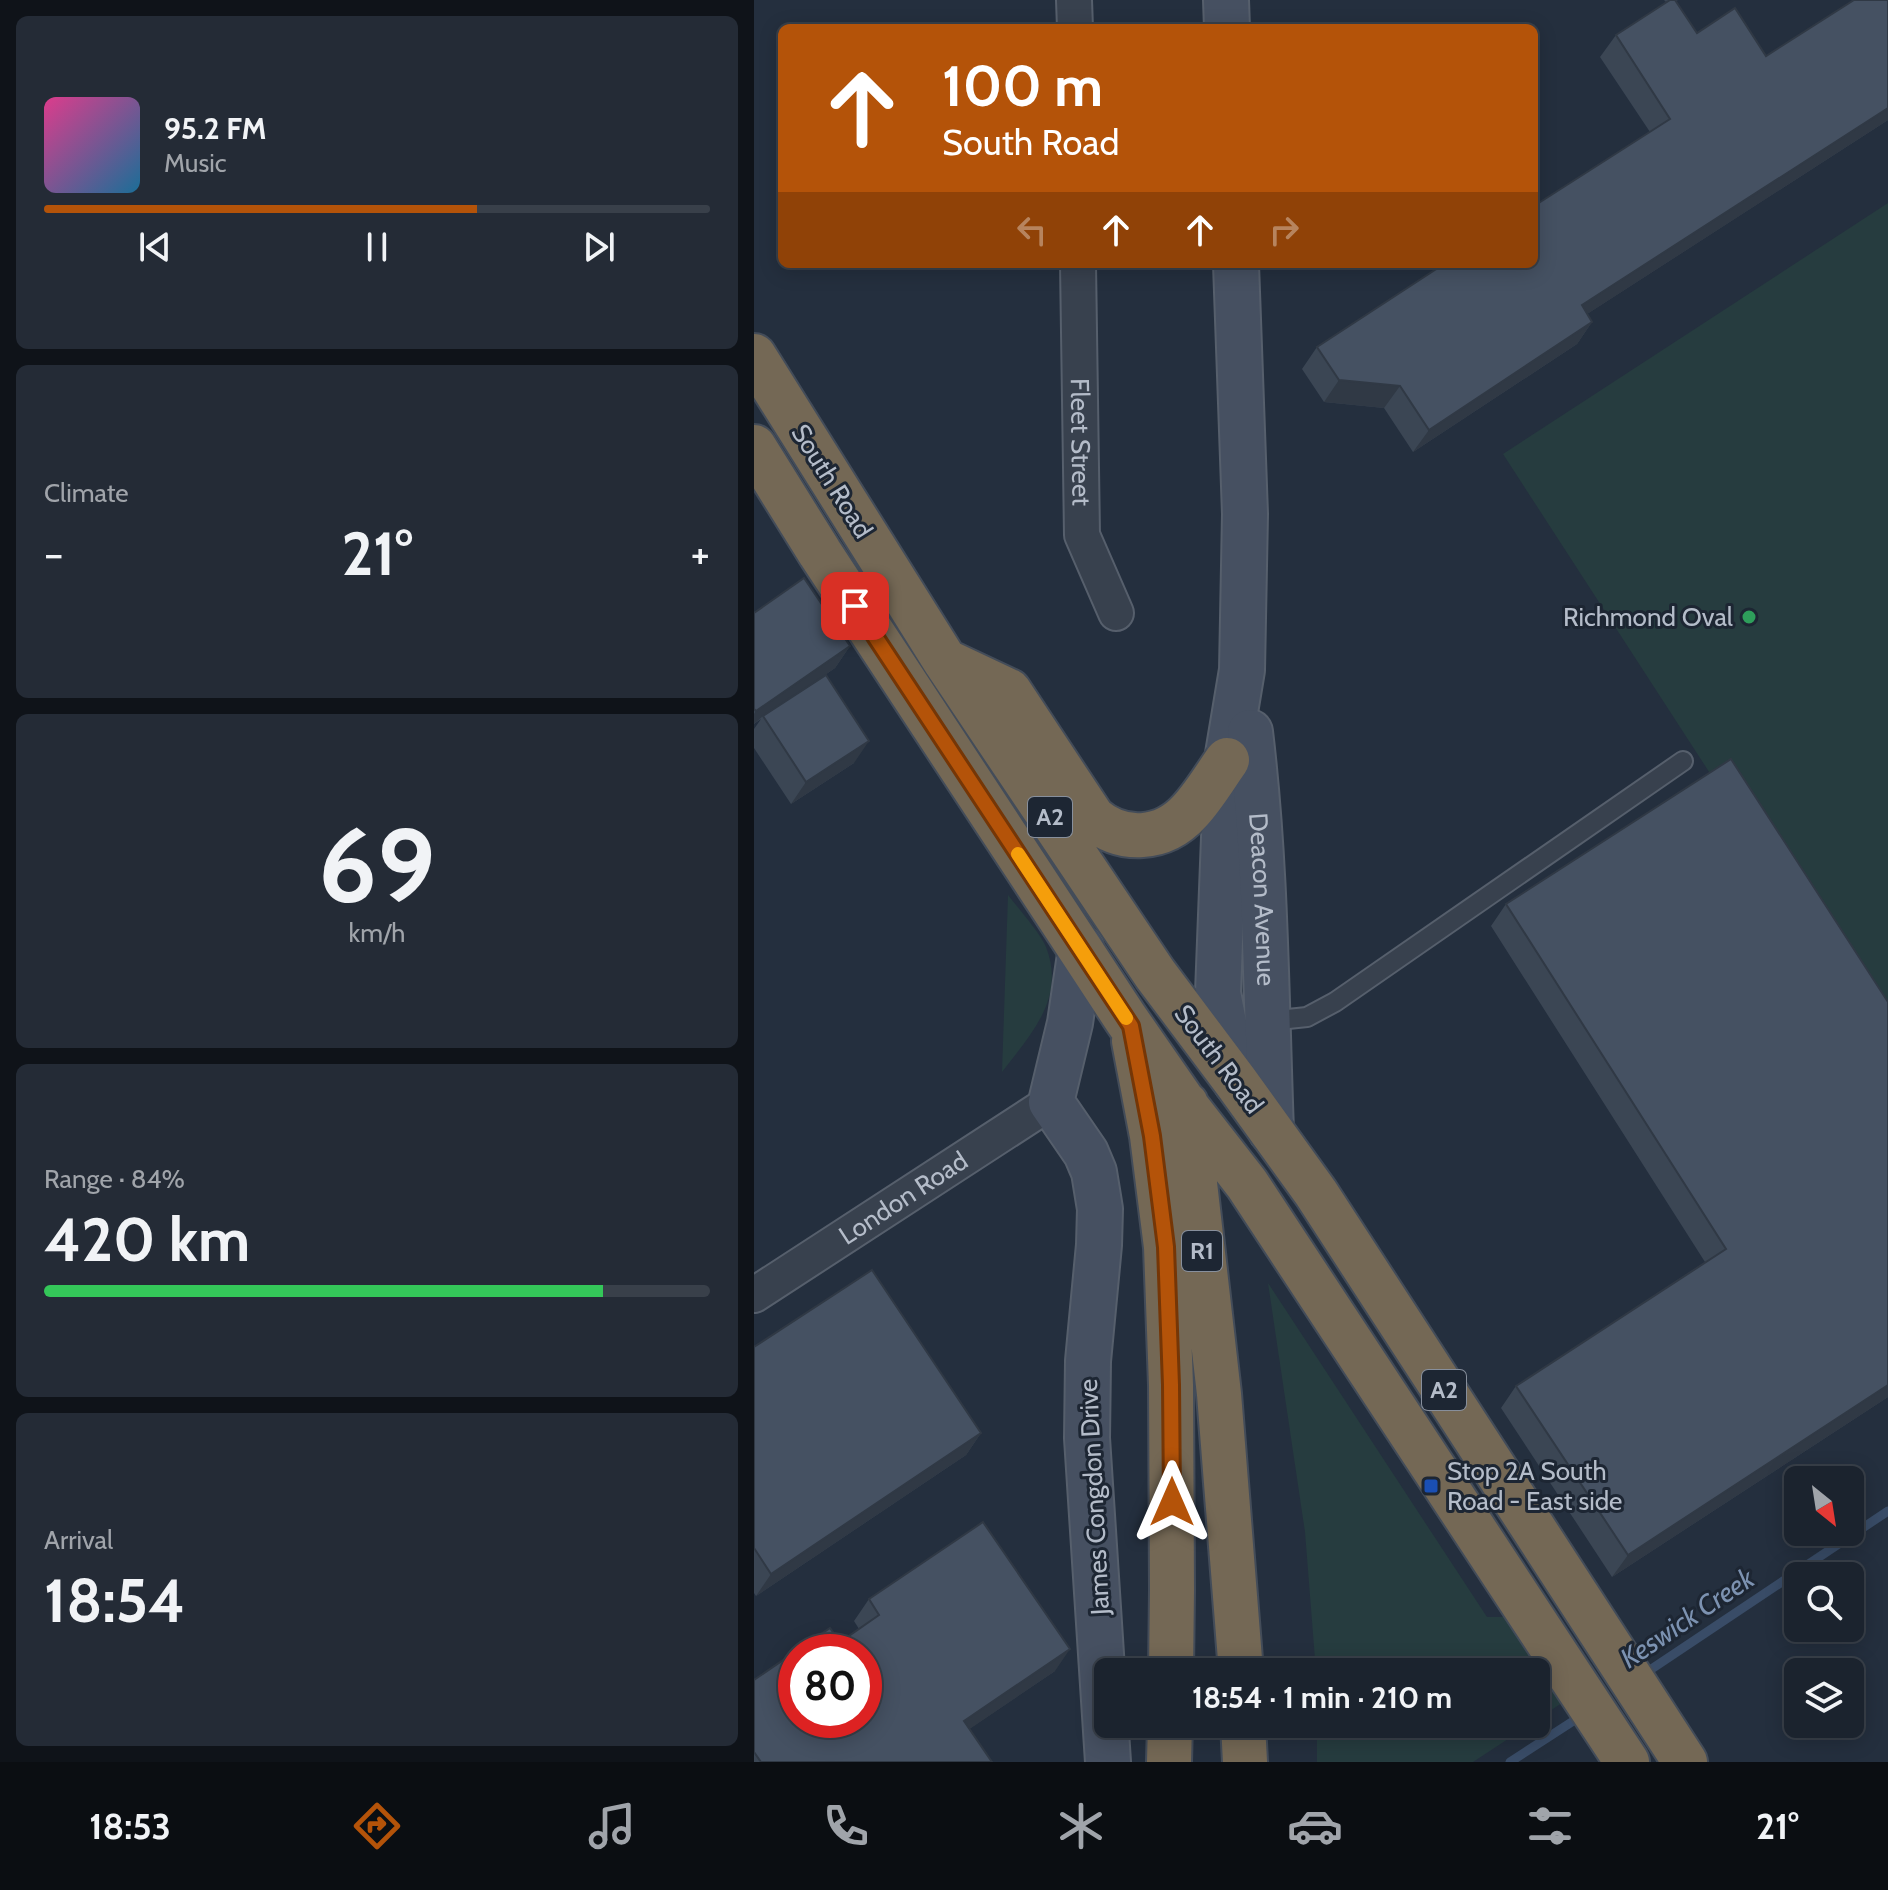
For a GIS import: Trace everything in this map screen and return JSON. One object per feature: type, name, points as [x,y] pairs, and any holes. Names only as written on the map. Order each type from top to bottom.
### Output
[{"type":"highway","name":"South Road","points":[[754,356],[945,661],[1155,974],[1324,1206],[1685,1762]]},
{"type":"highway","name":"South Road","points":[[754,447],[820,553],[1131,1026],[1187,1107],[1247,1184],[1627,1762]]},
{"type":"highway","points":[[945,661],[1009,691],[1093,818],[1105,829],[1116,833],[1141,835],[1172,826],[1190,811],[1227,760]]},
{"type":"highway","name":"R1","points":[[1155,974],[1187,1107],[1219,1394],[1240,1658]]},
{"type":"highway","name":"R1","points":[[1131,1026],[1152,1136],[1166,1247],[1171,1385],[1171,1658]]},
{"type":"highway","points":[[1236,1082],[1247,1184]]},
{"type":"highway","points":[[1169,1762],[1170,1738]]},
{"type":"highway","points":[[1244,1738],[1245,1762]]},
{"type":"street","points":[[1074,0],[1075,24]]},
{"type":"street","points":[[1226,0],[1227,24]]},
{"type":"street","name":"Fleet Street","points":[[1078,268],[1082,535],[1116,613]]},
{"type":"street","name":"Deacon Avenue","points":[[1236,268],[1245,514],[1242,670],[1257,796],[1269,1021],[1271,1131]]},
{"type":"street","name":"Deacon Avenue","points":[[1236,1082],[1218,993],[1227,760],[1242,670]]},
{"type":"street","points":[[1051,1102],[1070,1023],[1081,948]]},
{"type":"street","name":"London Road","points":[[754,1295],[1051,1102]]},
{"type":"street","name":"James Congdon Drive","points":[[1051,1102],[1086,1153],[1094,1172],[1100,1209],[1088,1361],[1087,1438],[1108,1762]]},
{"type":"lane","points":[[1269,1021],[1307,1017],[1335,1002],[1683,761]]},
{"type":"green space","name":"Richmond Oval","points":[[1888,203],[1888,1048],[1503,454]]},
{"type":"green space","points":[[1008,895],[1046,947],[1052,983],[1049,999],[1034,1029],[1002,1072]]},
{"type":"green space","points":[[1268,1283],[1487,1617],[1511,1617],[1537,1658],[1315,1658],[1305,1532]]},
{"type":"green space","points":[[1550,1678],[1565,1701],[1550,1711]]},
{"type":"green space","points":[[1317,1738],[1510,1738],[1473,1762],[1317,1762]]},
{"type":"building","points":[[1670,0],[1675,0],[1697,33],[1735,8],[1766,56],[1854,0],[1888,0],[1888,108],[1582,305],[1592,322],[1429,430],[1400,386],[1339,380],[1317,347],[1438,268],[1538,268],[1538,203],[1670,119],[1616,35]]},
{"type":"building","points":[[804,578],[850,646],[756,711],[754,613]]},
{"type":"building","points":[[826,675],[869,741],[806,782],[763,716]]},
{"type":"building","points":[[1731,759],[1888,1002],[1888,1385],[1628,1555],[1516,1386],[1726,1249],[1506,904]]},
{"type":"building","points":[[872,1270],[981,1433],[771,1574],[754,1548],[754,1347]]},
{"type":"building","points":[[983,1522],[1070,1649],[964,1721],[992,1762],[761,1762],[754,1752],[754,1680],[778,1664],[778,1738],[882,1738],[882,1634],[852,1634],[879,1615],[869,1599]]},
{"type":"waterway","name":"Keswick Creek","points":[[1644,1674],[1888,1511]]},
{"type":"waterway","name":"Keswick Creek","points":[[1510,1762],[1581,1716]]},
{"type":"slow traffic","points":[[1018,854],[1126,1018]]},
{"type":"place","name":"Richmond Oval","points":[[1749,617]]},
{"type":"place","name":"Stop 2A South Road - East side","points":[[1431,1486]]},
{"type":"route","points":[[855,606],[1131,1026],[1152,1136],[1166,1247],[1172,1502]]}]
